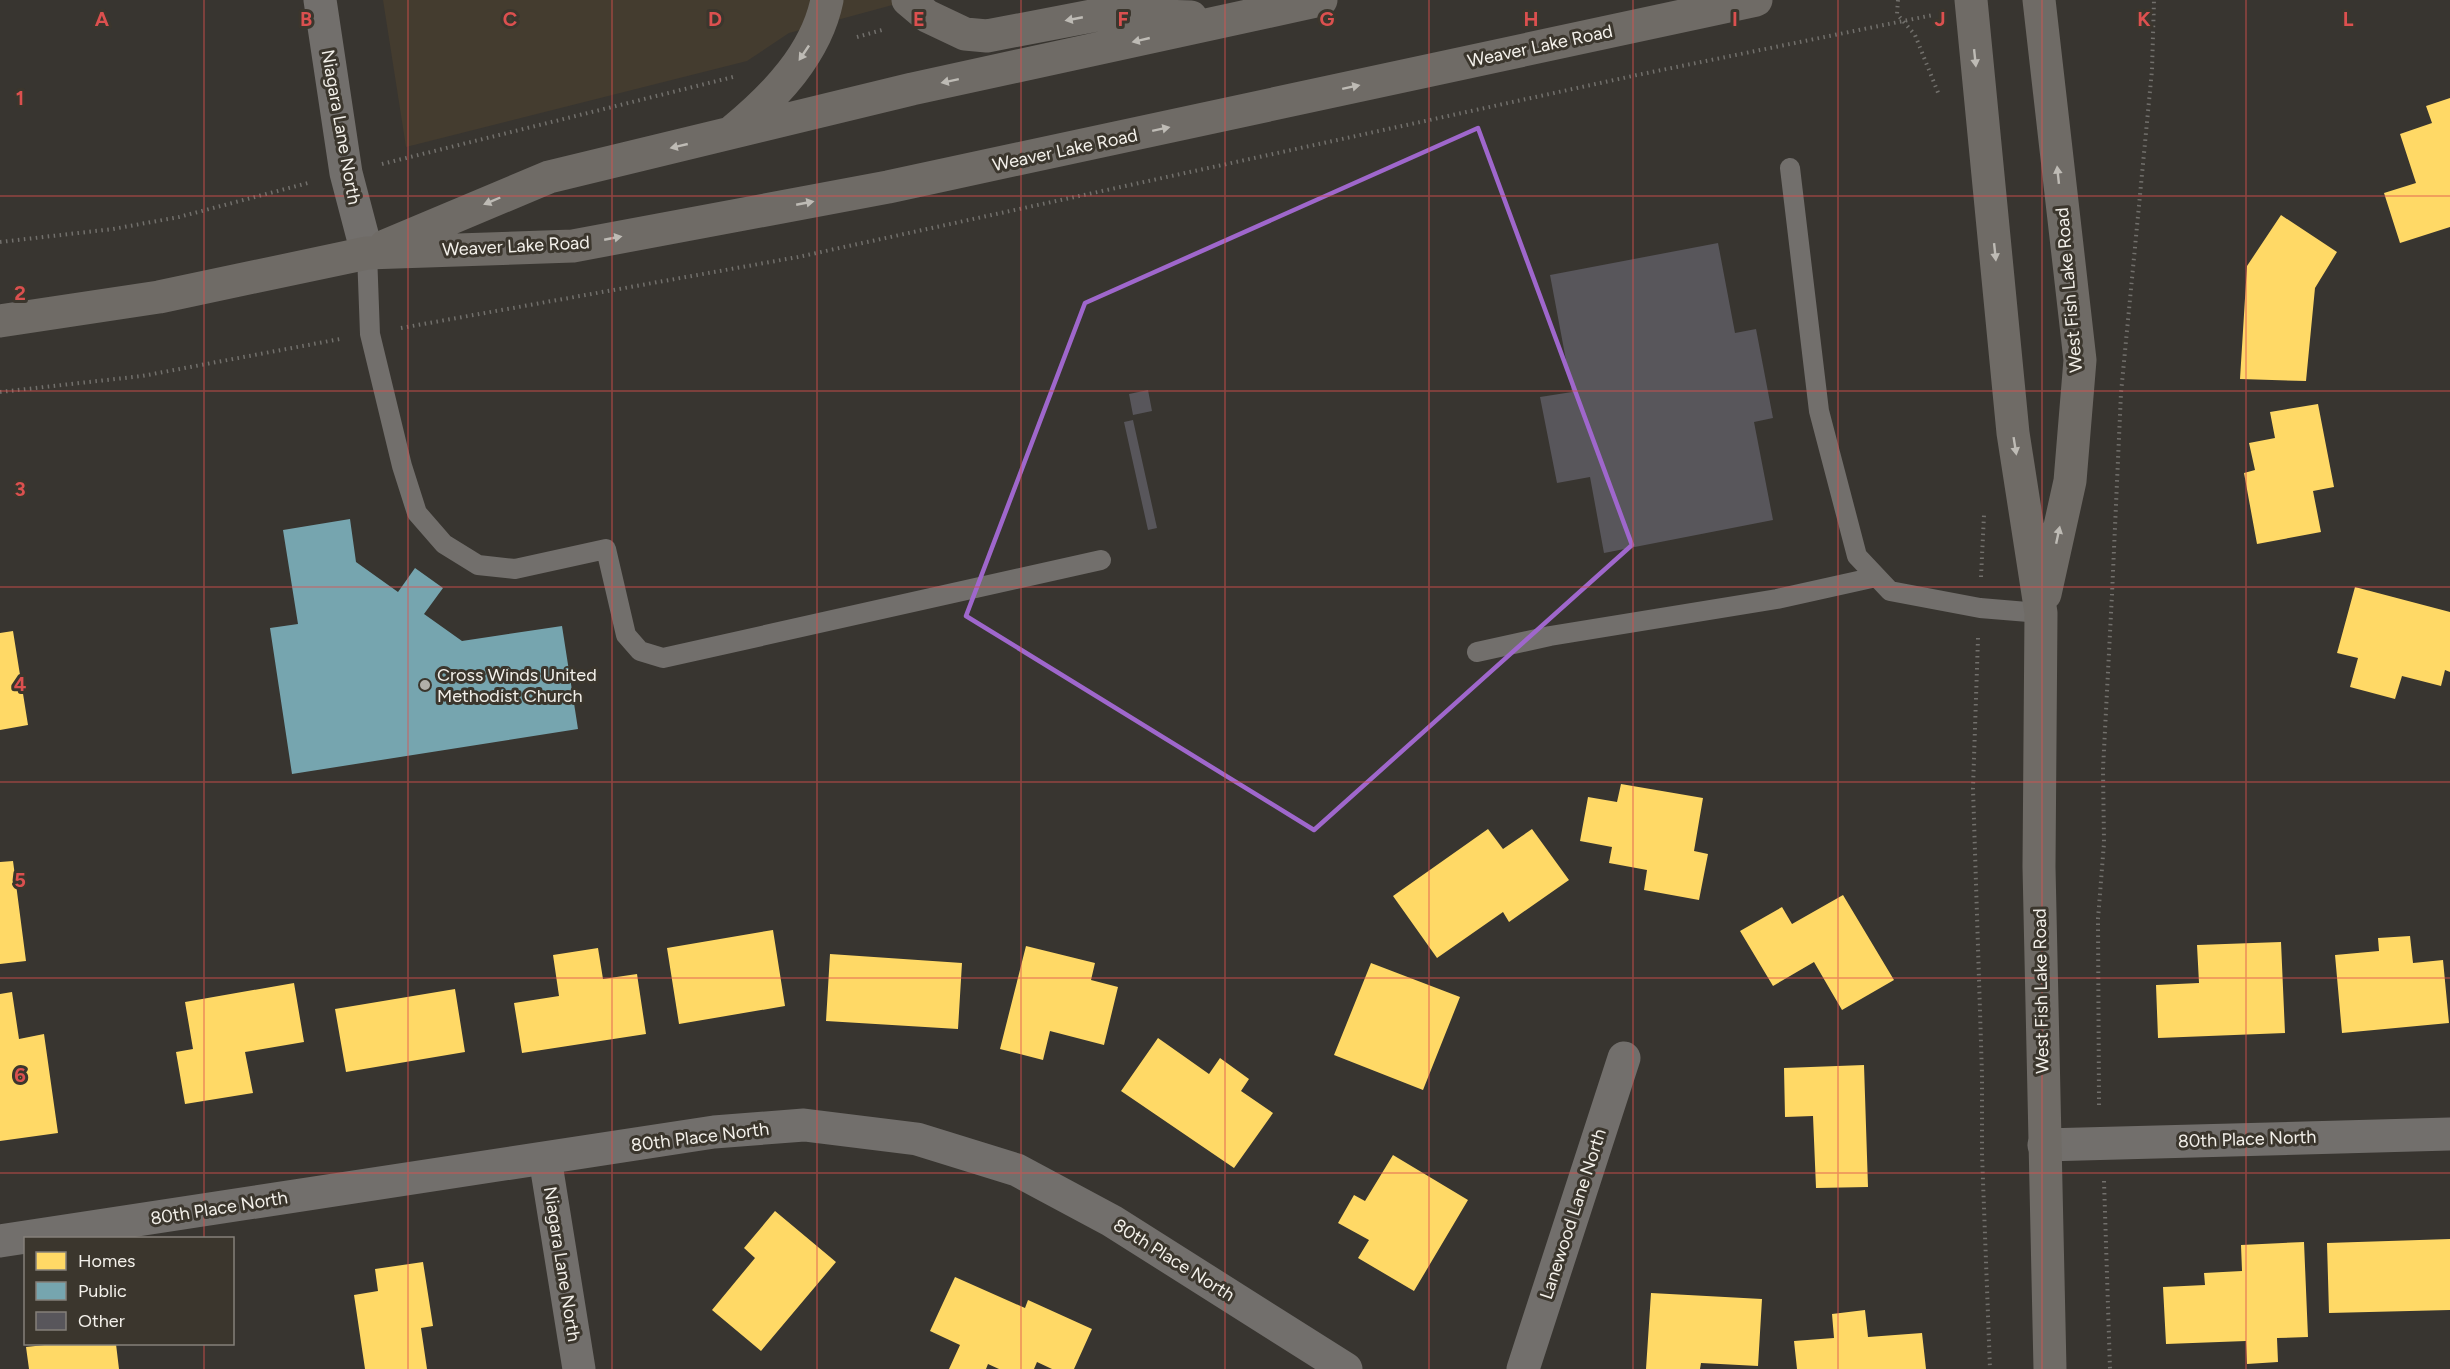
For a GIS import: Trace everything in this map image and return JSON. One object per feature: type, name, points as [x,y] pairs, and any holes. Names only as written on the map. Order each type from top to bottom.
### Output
[{"type":"main road","points":[[729,133],[781,87],[816,35],[827,0]]},
{"type":"main road","name":"Weaver Lake Road","points":[[367,253],[549,177],[912,89],[1321,0]]},
{"type":"main road","name":"Weaver Lake Road","points":[[0,321],[159,297],[367,253],[585,244],[899,185],[1756,0]]},
{"type":"main road","name":"West Fish Lake Road","points":[[1971,0],[2013,434],[2041,613],[2039,867],[2050,1369]]},
{"type":"main road","name":"West Fish Lake Road","points":[[2039,0],[2080,360],[2070,481],[2041,613]]},
{"type":"main road","points":[[918,8],[965,34],[987,36],[1102,14],[1237,18]]},
{"type":"street","name":"Niagara Lane North","points":[[320,0],[346,173],[367,253]]},
{"type":"street","name":"Lanewood Lane North","points":[[1523,1369],[1624,1058]]},
{"type":"street","name":"80th Place North","points":[[26,1237],[714,1132],[804,1125],[917,1139],[1017,1170],[1112,1221],[1346,1369]]},
{"type":"street","name":"80th Place North","points":[[2044,1145],[2450,1134]]},
{"type":"street","name":"Niagara Lane North","points":[[545,1158],[579,1369]]},
{"type":"street","name":"80th Place North","points":[[0,1241],[24,1237]]},
{"type":"lane","points":[[1790,168],[1819,411],[1857,556],[1890,591],[1980,608],[2041,613]]},
{"type":"lane","points":[[367,253],[370,334],[402,466],[417,513],[444,544],[478,565],[515,569],[606,549],[626,635],[640,651],[663,658],[1101,560]]},
{"type":"lane","points":[[1477,652],[1550,636],[1778,598],[1876,577]]},
{"type":"path","points":[[1898,0],[1897,14],[1915,35],[1941,104]]},
{"type":"path","points":[[2110,1369],[2101,1143],[2098,919],[2104,843],[2103,769],[2121,393],[2152,70],[2154,0]]},
{"type":"path","points":[[803,54],[918,8]]},
{"type":"path","points":[[0,392],[142,376],[798,257],[1626,78],[1904,21]]},
{"type":"path","points":[[0,242],[113,229],[179,216],[738,75]]},
{"type":"path","points":[[1984,510],[1973,788],[1990,1369]]},
{"type":"highlighted area","points":[[1478,128],[1632,545],[1314,830],[966,616],[1085,303]]},
{"type":"shaded area","points":[[383,0],[911,0],[789,33],[747,61],[406,147]]},
{"type":"building: Homes","points":[[2450,98],[2450,227],[2400,243],[2384,193],[2416,183],[2400,134],[2432,123],[2426,106]]},
{"type":"building: Homes","points":[[2281,215],[2337,252],[2315,288],[2306,381],[2240,379],[2247,266]]},
{"type":"building: Homes","points":[[2318,404],[2334,487],[2313,491],[2321,532],[2257,544],[2244,473],[2255,470],[2249,443],[2275,438],[2270,412]]},
{"type":"building: Homes","points":[[2355,587],[2450,612],[2450,672],[2445,670],[2441,686],[2402,676],[2395,699],[2350,687],[2358,658],[2337,653]]},
{"type":"building: Homes","points":[[13,631],[28,725],[0,730],[0,633]]},
{"type":"building: Homes","points":[[1621,784],[1703,798],[1694,851],[1708,854],[1699,900],[1644,890],[1647,870],[1609,863],[1612,847],[1580,841],[1588,797],[1617,802]]},
{"type":"building: Homes","points":[[1488,829],[1503,849],[1532,829],[1569,880],[1509,922],[1503,912],[1437,958],[1393,896]]},
{"type":"building: Homes","points":[[13,861],[26,961],[0,964],[0,862]]},
{"type":"building: Homes","points":[[1843,895],[1894,980],[1842,1010],[1814,962],[1773,986],[1740,931],[1782,907],[1792,924]]},
{"type":"building: Homes","points":[[773,930],[785,1006],[679,1024],[667,948]]},
{"type":"building: Homes","points":[[2410,936],[2413,963],[2443,960],[2449,1023],[2342,1033],[2335,955],[2379,951],[2378,938]]},
{"type":"building: Homes","points":[[2281,942],[2285,1033],[2158,1038],[2156,985],[2199,983],[2197,945]]},
{"type":"building: Homes","points":[[1026,946],[1095,963],[1091,980],[1118,987],[1104,1045],[1050,1031],[1043,1060],[1000,1049]]},
{"type":"building: Homes","points":[[598,948],[603,979],[637,974],[646,1034],[522,1053],[514,1003],[559,996],[553,955]]},
{"type":"building: Homes","points":[[830,954],[962,963],[958,1029],[826,1021]]},
{"type":"building: Homes","points":[[1371,963],[1460,997],[1423,1090],[1334,1055]]},
{"type":"building: Homes","points":[[294,983],[304,1042],[245,1052],[253,1093],[185,1104],[176,1052],[193,1049],[185,1002]]},
{"type":"building: Homes","points":[[455,989],[465,1052],[346,1072],[335,1009]]},
{"type":"building: Homes","points":[[12,992],[19,1039],[44,1034],[58,1133],[0,1141],[0,994]]},
{"type":"building: Homes","points":[[1158,1038],[1209,1074],[1220,1058],[1249,1079],[1241,1091],[1273,1113],[1234,1168],[1121,1091]]},
{"type":"building: Homes","points":[[1864,1065],[1868,1187],[1816,1188],[1813,1116],[1785,1117],[1784,1068]]},
{"type":"building: Homes","points":[[1393,1155],[1468,1200],[1414,1291],[1358,1258],[1369,1240],[1338,1223],[1354,1195],[1365,1201]]},
{"type":"building: Homes","points":[[775,1211],[836,1262],[761,1351],[712,1310],[755,1258],[744,1248]]},
{"type":"building: Homes","points":[[2450,1239],[2450,1310],[2329,1313],[2327,1243]]},
{"type":"building: Homes","points":[[2304,1242],[2308,1337],[2277,1338],[2278,1362],[2247,1364],[2246,1341],[2166,1344],[2163,1287],[2205,1285],[2204,1273],[2242,1271],[2241,1245]]},
{"type":"building: Homes","points":[[423,1262],[433,1326],[421,1328],[427,1369],[365,1369],[354,1295],[378,1291],[375,1269]]},
{"type":"building: Homes","points":[[955,1277],[1025,1308],[1028,1300],[1092,1329],[1074,1369],[1052,1369],[1037,1362],[1034,1369],[999,1369],[988,1364],[986,1369],[949,1369],[960,1345],[930,1331]]},
{"type":"building: Homes","points":[[1651,1293],[1762,1299],[1758,1366],[1701,1363],[1700,1369],[1646,1369]]},
{"type":"building: Homes","points":[[1865,1310],[1868,1337],[1922,1333],[1926,1369],[1797,1369],[1794,1341],[1834,1338],[1832,1314]]},
{"type":"building: Homes","points":[[116,1345],[119,1369],[29,1369],[26,1347]]},
{"type":"building: Public","name":"Cross Winds United Methodist Church","points":[[350,519],[356,562],[398,592],[415,568],[443,588],[424,614],[462,641],[562,626],[578,729],[292,774],[270,628],[298,624],[283,530]]},
{"type":"building: Other","points":[[1718,243],[1735,333],[1756,329],[1773,418],[1754,422],[1773,520],[1604,553],[1590,477],[1557,483],[1540,397],[1572,392],[1550,275]]},
{"type":"building: Other","points":[[1148,390],[1152,411],[1133,415],[1129,394]]},
{"type":"building: Other","points":[[1133,420],[1157,528],[1148,530],[1124,422]]},
{"type":"place","name":"Cross Winds United Methodist Church","points":[[425,685]]}]
